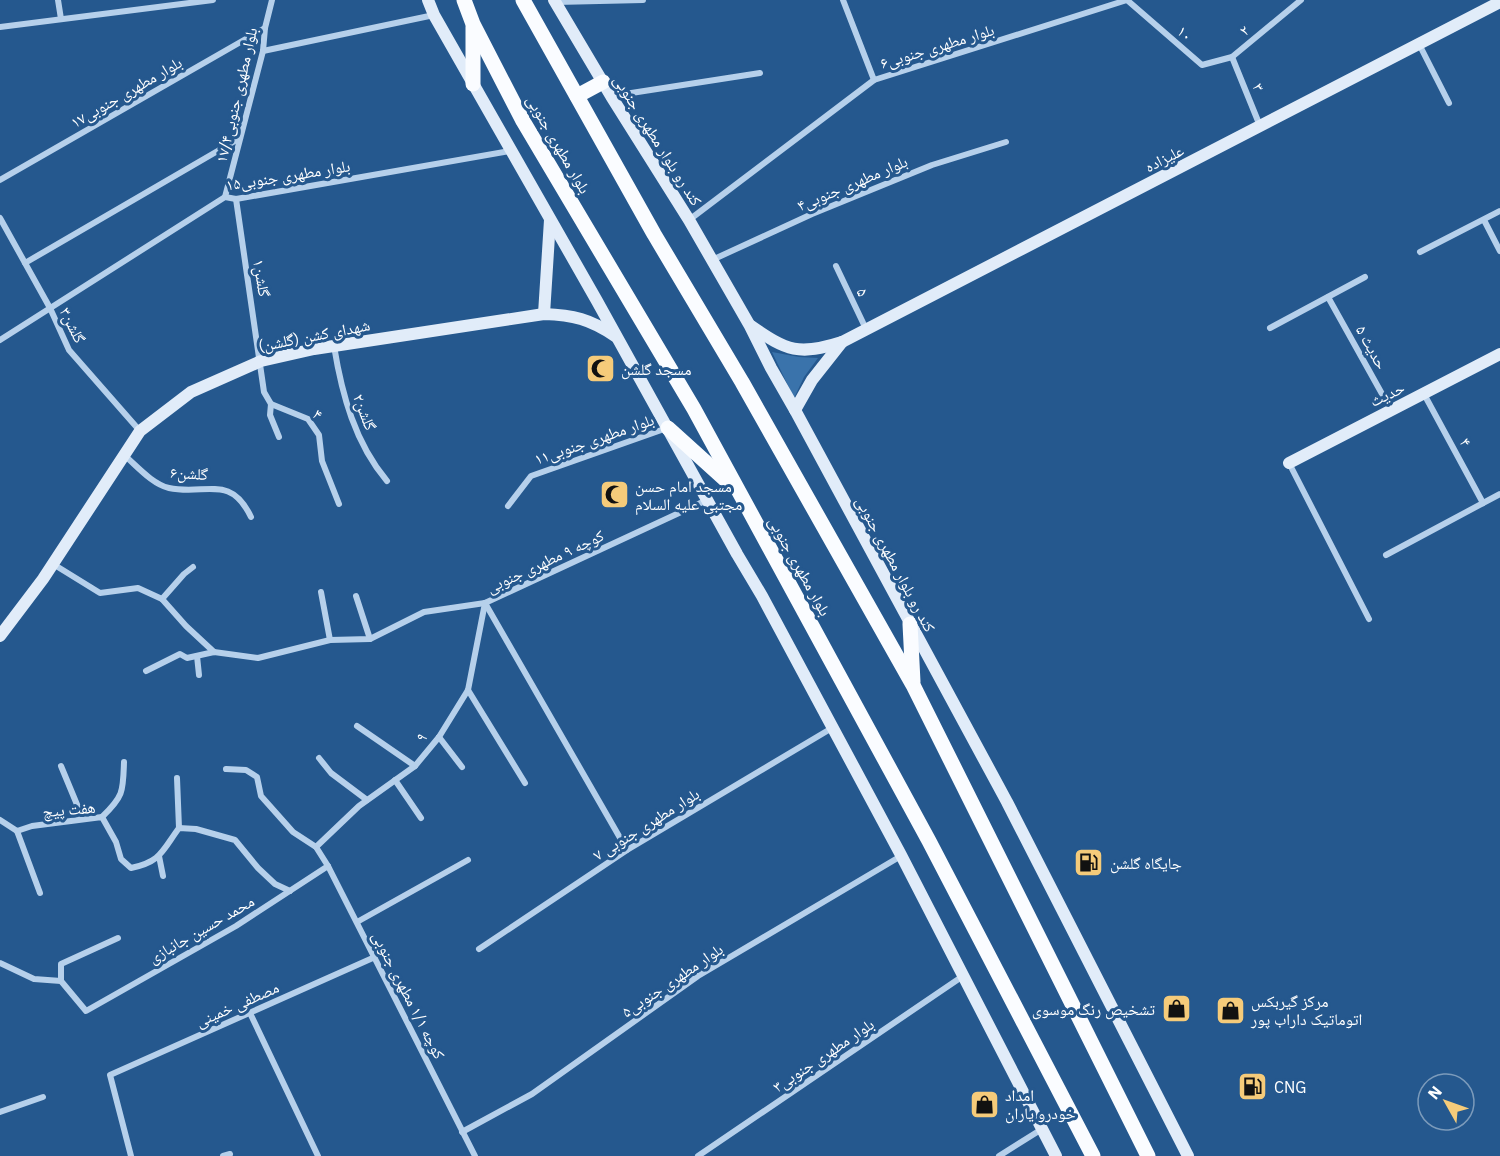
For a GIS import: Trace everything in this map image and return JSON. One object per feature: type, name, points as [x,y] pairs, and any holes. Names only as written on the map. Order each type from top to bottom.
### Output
[{"type":"main road","points":[[428,0],[434,15],[510,151],[762,596],[901,855],[1056,1156]]},
{"type":"main road","name":"بلوار مطهری جنوبی","points":[[464,0],[524,121],[694,409],[929,841],[1093,1156]]},
{"type":"main road","points":[[523,0],[913,685],[1148,1156]]},
{"type":"main road","name":"کند رو بلوار مطهری جنوبی","points":[[555,1],[611,96],[689,220],[750,326],[1011,812],[1188,1156]]},
{"type":"main road","name":"علیزاده","points":[[750,326],[777,344],[794,349],[810,351],[842,342],[1500,2]]},
{"type":"main road","points":[[473,84],[474,24]]},
{"type":"main road","points":[[577,96],[603,82]]},
{"type":"main road","points":[[544,314],[550,220]]},
{"type":"main road","name":"شهدای کشن (گلشن)","points":[[0,636],[53,564],[140,431],[192,392],[261,361],[334,346],[544,314],[572,315],[599,325],[617,338]]},
{"type":"main road","name":"علیزاده","points":[[795,410],[812,380],[842,342]]},
{"type":"main road","name":"حدیث","points":[[1289,463],[1500,354]]},
{"type":"main road","points":[[668,428],[739,492]]},
{"type":"main road","points":[[910,624],[913,685]]},
{"type":"street","points":[[58,0],[61,19]]},
{"type":"street","points":[[0,27],[213,0]]},
{"type":"street","name":"بلوار مطهری جنوبی۱۷/۴","points":[[225,197],[263,51],[265,28],[272,0]]},
{"type":"street","points":[[555,1],[643,0]]},
{"type":"street","points":[[843,0],[874,80]]},
{"type":"street","name":"بلوار مطهری جنوبی۶","points":[[689,220],[874,80],[1127,0]]},
{"type":"street","name":"۱۰","points":[[1127,0],[1202,65],[1232,57]]},
{"type":"street","name":"۲","points":[[1232,57],[1301,0]]},
{"type":"street","points":[[263,51],[434,15]]},
{"type":"street","name":"بلوار مطهری جنوبی۱۷","points":[[0,180],[265,28]]},
{"type":"street","points":[[1419,45],[1449,103]]},
{"type":"street","name":"۳","points":[[1232,57],[1261,126]]},
{"type":"street","points":[[611,96],[760,73]]},
{"type":"street","points":[[25,263],[240,138]]},
{"type":"street","name":"بلوار مطهری جنوبی۴","points":[[711,260],[812,214],[932,165],[1006,142]]},
{"type":"street","name":"بلوار مطهری جنوبی۱۵","points":[[0,340],[225,197],[236,199],[510,151]]},
{"type":"street","name":"گلشن۱","points":[[236,199],[261,361]]},
{"type":"street","points":[[1420,252],[1500,211]]},
{"type":"street","name":"گلشن۳","points":[[0,218],[50,308],[69,350],[140,431]]},
{"type":"street","points":[[1484,220],[1500,251]]},
{"type":"street","name":"۵","points":[[836,266],[866,330]]},
{"type":"street","points":[[1270,328],[1365,277]]},
{"type":"street","name":"حدیث ۵","points":[[1328,297],[1391,410]]},
{"type":"street","name":"گلشن۲","points":[[334,346],[340,386],[354,424],[371,462],[387,481]]},
{"type":"street","points":[[261,361],[264,392],[271,404],[270,415],[279,437]]},
{"type":"street","name":"۴","points":[[1424,394],[1483,503]]},
{"type":"street","name":"۴","points":[[271,404],[308,419],[319,435],[322,461],[339,504]]},
{"type":"street","name":"بلوار مطهری جنوبی۱۱","points":[[508,506],[531,476],[668,428]]},
{"type":"street","name":"گلشن۶","points":[[124,455],[152,479],[168,488],[225,489],[237,497],[250,517]]},
{"type":"street","points":[[1289,463],[1370,619]]},
{"type":"street","points":[[1386,555],[1500,494]]},
{"type":"street","name":"کوچه ۹ مطهری جنوبی","points":[[146,671],[180,654],[188,658],[214,652],[258,657],[330,640],[370,639],[424,612],[485,603],[707,500]]},
{"type":"street","points":[[53,564],[100,593],[138,588],[162,599],[214,652]]},
{"type":"street","points":[[162,599],[193,567]]},
{"type":"street","points":[[321,592],[330,640]]},
{"type":"street","points":[[356,596],[370,639]]},
{"type":"street","points":[[485,603],[627,850]]},
{"type":"street","name":"۹","points":[[316,847],[367,800],[415,766],[439,737],[468,690],[485,603]]},
{"type":"street","points":[[197,656],[199,675]]},
{"type":"street","points":[[468,690],[525,783]]},
{"type":"street","points":[[357,726],[415,766]]},
{"type":"street","name":"۷ بلوار مطهری جنوبی","points":[[479,949],[627,850],[832,728]]},
{"type":"street","points":[[439,737],[462,767]]},
{"type":"street","points":[[319,758],[331,773],[367,800]]},
{"type":"street","points":[[102,817],[115,805],[123,791],[124,762]]},
{"type":"street","points":[[61,766],[83,819]]},
{"type":"street","points":[[226,769],[246,770],[257,777],[261,796],[293,832],[316,847]]},
{"type":"street","points":[[163,876],[159,856],[178,828],[177,778]]},
{"type":"street","points":[[395,780],[421,818]]},
{"type":"street","name":"هفت پیچ","points":[[17,831],[32,826],[102,817],[116,842],[121,859],[131,868],[149,864],[159,856]]},
{"type":"street","points":[[0,820],[17,831],[40,893]]},
{"type":"street","points":[[178,828],[205,831],[236,840],[258,868],[275,884],[290,891]]},
{"type":"street","name":"کوچه ۱/۱ مطهری جنوبی","points":[[316,847],[357,922],[475,1156]]},
{"type":"street","name":"۵بلوار مطهری جنوبی","points":[[462,1132],[532,1094],[698,976],[901,855]]},
{"type":"street","points":[[357,922],[468,860]]},
{"type":"street","name":"محمد حسین جانبازی","points":[[61,981],[86,1011],[236,926],[328,866]]},
{"type":"street","points":[[0,963],[34,979],[61,981],[60,964],[118,938]]},
{"type":"street","name":"مصطفی خمینی","points":[[131,1156],[110,1075],[375,957]]},
{"type":"street","name":"بلوار مطهری جنوبی۳","points":[[698,1156],[963,976]]},
{"type":"street","points":[[250,1013],[318,1156]]},
{"type":"street","points":[[0,1112],[43,1097]]},
{"type":"street","points":[[999,1156],[1042,1130]]},
{"type":"shaded area","points":[[772,352],[818,358],[804,377],[794,398]]},
{"type":"place","name":"مسجد گلشن","points":[[600,369]]},
{"type":"place","name":"مسجد امام حسن مجتبی علیه السلام","points":[[614,495]]},
{"type":"place","name":"جایگاه گلشن","points":[[1089,863]]},
{"type":"place","name":"تشخیص رنگ موسوی","points":[[1176,1009]]},
{"type":"place","name":"مرکز گیربکس اتوماتیک داراب پور","points":[[1230,1010]]},
{"type":"place","name":"CNG","points":[[1253,1087]]},
{"type":"place","name":"امداد خودرو یاران","points":[[984,1104]]}]
